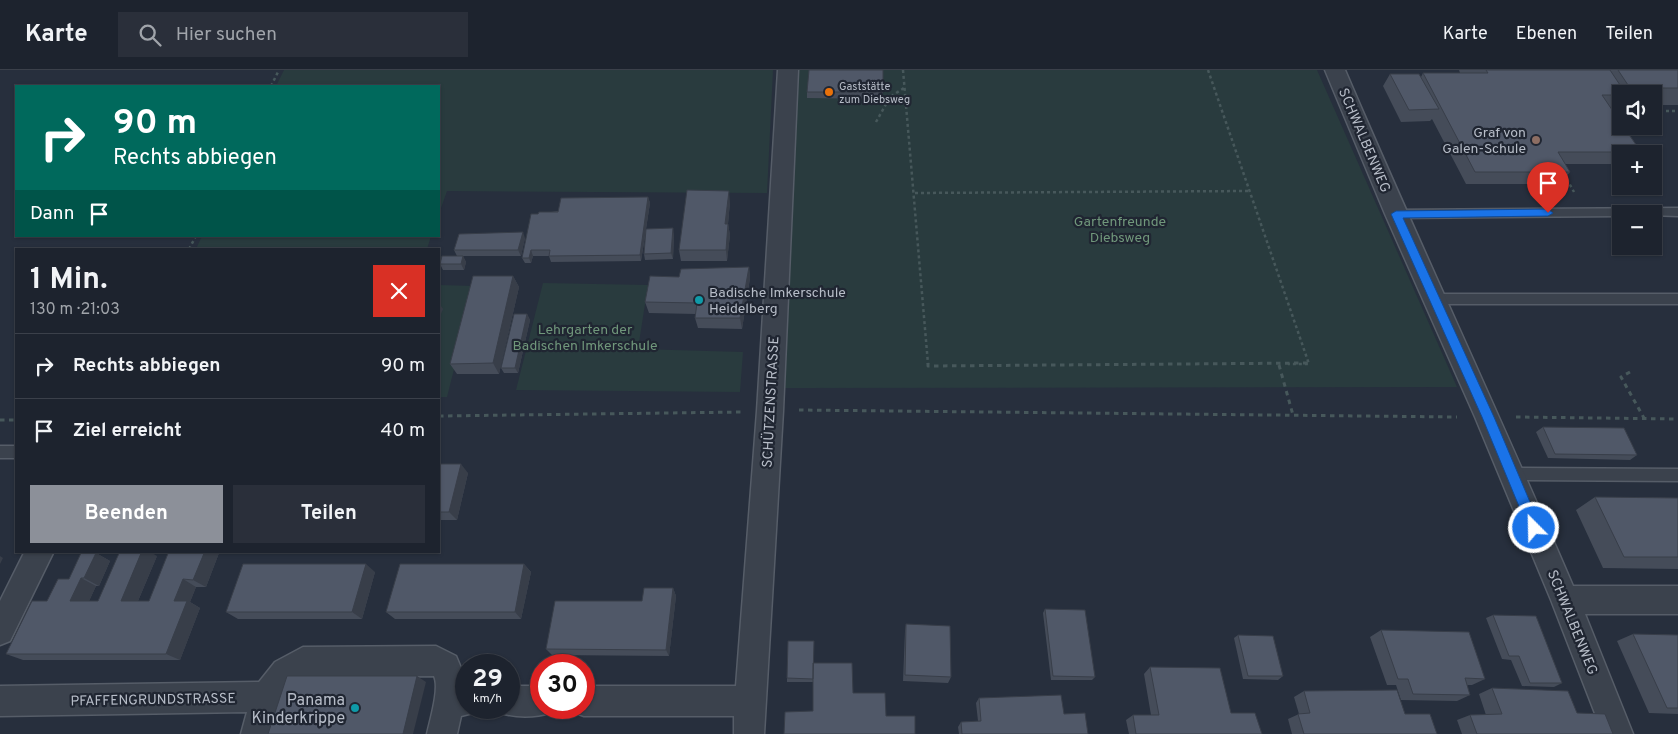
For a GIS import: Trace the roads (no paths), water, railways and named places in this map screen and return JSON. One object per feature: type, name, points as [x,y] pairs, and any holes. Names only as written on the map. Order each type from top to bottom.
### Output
[{"type":"street","name":"SCHÜTZENSTRASSE","points":[[750,734],[750,701],[770,411],[788,70]]},
{"type":"street","name":"SCHWALBENWEG","points":[[1335,70],[1396,214],[1488,417],[1565,600],[1618,734]]},
{"type":"street","points":[[0,631],[39,553]]},
{"type":"street","points":[[1565,600],[1678,600]]},
{"type":"street","points":[[256,734],[267,697],[277,678],[290,668],[303,662],[436,661],[446,666],[455,692]]},
{"type":"street","name":"PFAFFENGRUNDSTRASSE","points":[[0,701],[267,697]]},
{"type":"street","points":[[595,701],[750,701]]},
{"type":"street","points":[[442,734],[455,707]]},
{"type":"lane","points":[[1396,214],[1678,212]]},
{"type":"lane","points":[[1434,299],[1678,299]]},
{"type":"lane","points":[[0,452],[15,452]]},
{"type":"lane","points":[[1512,474],[1678,475]]},
{"type":"place","name":"Gaststätte zum Diebsweg","points":[[829,92]]},
{"type":"place","name":"Graf von Galen-Schule","points":[[1536,140]]},
{"type":"place","name":"Badische Imkerschule Heidelberg","points":[[699,300]]},
{"type":"place","name":"Panama Kinderkrippe","points":[[355,708]]},
{"type":"park label","name":"Gartenfreunde Diebsweg","points":[[1120,230]]},
{"type":"park label","name":"Lehrgarten der Badischen Imkerschule","points":[[585,338]]}]
